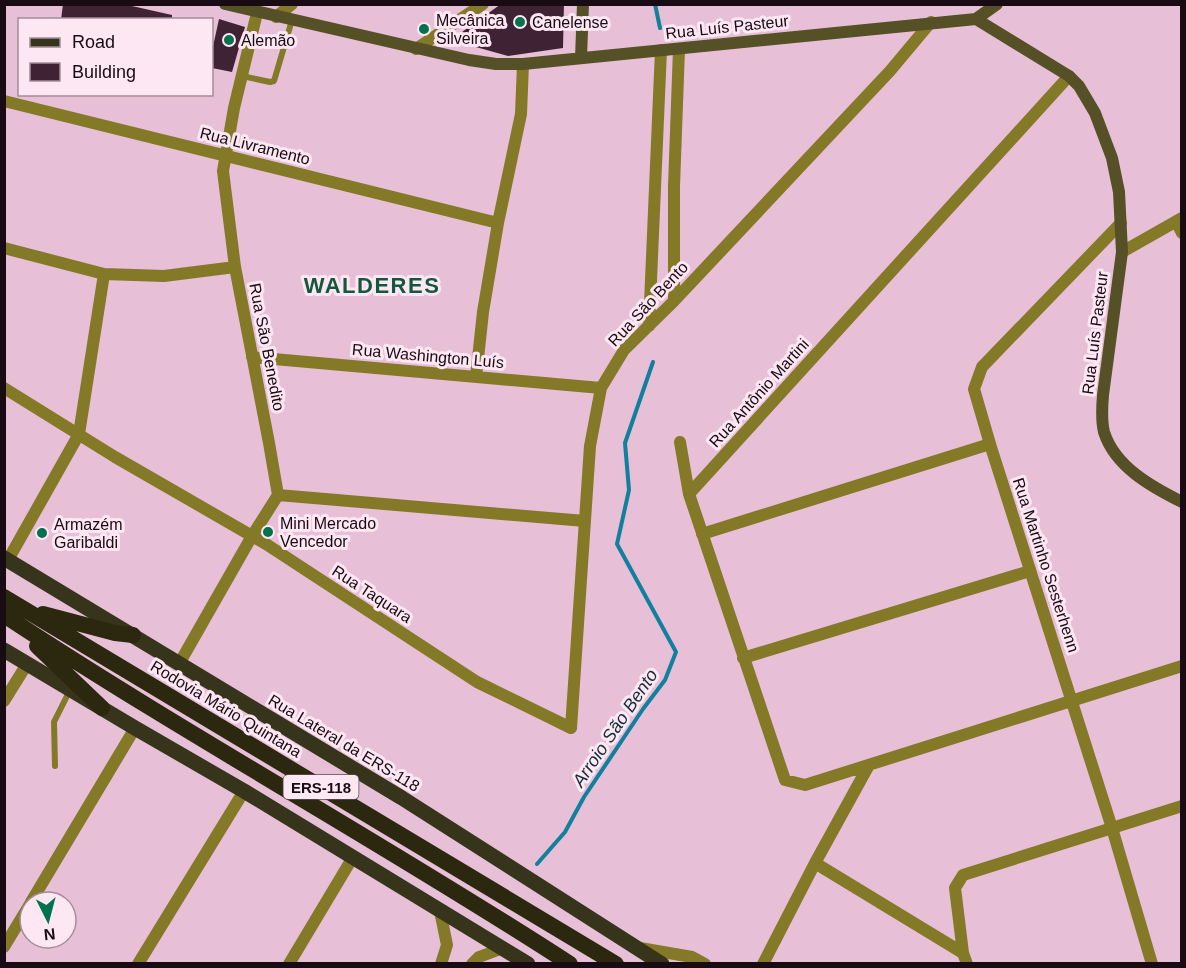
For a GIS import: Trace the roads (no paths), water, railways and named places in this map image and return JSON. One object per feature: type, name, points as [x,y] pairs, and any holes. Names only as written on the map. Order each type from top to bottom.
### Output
[{"type":"highway","name":"Rodovia Mário Quintana","points":[[4,597],[616,963]]},
{"type":"highway","points":[[27,610],[115,633],[133,635]]},
{"type":"highway","points":[[4,616],[102,708]]},
{"type":"highway","name":"ERS-118","points":[[4,616],[99,677],[570,963]]},
{"type":"main road","name":"Rua Luís Pasteur","points":[[225,4],[416,49],[478,61],[524,64],[976,19],[1069,76],[1079,86],[1095,113],[1109,148],[1119,192],[1122,252],[1103,395],[1104,433],[1121,460],[1134,473],[1182,502]]},
{"type":"main road","points":[[581,58],[583,4]]},
{"type":"main road","points":[[976,19],[998,4]]},
{"type":"main road","name":"Rua Lateral da ERS-118","points":[[6,559],[402,798],[662,963]]},
{"type":"main road","points":[[4,650],[244,791],[528,963]]},
{"type":"street","points":[[276,17],[292,4]]},
{"type":"street","points":[[416,49],[483,4]]},
{"type":"street","name":"Rua São Benedito","points":[[257,13],[224,156],[223,171],[235,267],[278,495]]},
{"type":"street","name":"Rua São Bento","points":[[571,728],[590,446],[601,388],[624,350],[674,301],[890,71],[931,22]]},
{"type":"street","points":[[674,301],[674,186],[680,49]]},
{"type":"street","points":[[649,326],[661,51]]},
{"type":"street","points":[[476,377],[483,312],[498,223],[521,114],[524,64]]},
{"type":"street","name":"Rua Antônio Martini","points":[[689,494],[1069,76]]},
{"type":"street","name":"Rua Livramento","points":[[4,101],[498,223]]},
{"type":"street","points":[[655,185],[674,186]]},
{"type":"street","name":"Rua Martinho Sesterhenn","points":[[1121,222],[982,367],[974,389],[1152,963]]},
{"type":"street","points":[[1122,252],[1180,224]]},
{"type":"street","points":[[4,248],[104,274],[164,276],[235,267]]},
{"type":"street","points":[[6,559],[79,434],[104,274]]},
{"type":"street","name":"Rua Washington Luís","points":[[252,357],[601,388]]},
{"type":"street","name":"Rua Taquara","points":[[4,388],[252,536],[477,682],[571,728]]},
{"type":"street","points":[[680,442],[689,494],[785,780],[805,785],[1182,666]]},
{"type":"street","points":[[702,534],[990,444]]},
{"type":"street","points":[[179,664],[278,495],[585,521]]},
{"type":"street","points":[[743,658],[1030,571]]},
{"type":"street","points":[[4,701],[27,664]]},
{"type":"street","points":[[39,890],[135,728]]},
{"type":"street","points":[[763,963],[869,765]]},
{"type":"street","points":[[138,963],[244,791]]},
{"type":"street","points":[[965,958],[956,888],[963,875],[1182,806]]},
{"type":"street","points":[[289,963],[353,857]]},
{"type":"street","points":[[815,863],[965,958]]},
{"type":"street","points":[[440,911],[447,945],[441,963]]},
{"type":"street","points":[[4,947],[18,924]]},
{"type":"street","points":[[635,947],[692,957],[705,963]]},
{"type":"street","points":[[472,963],[479,957],[502,948]]},
{"type":"lane","points":[[242,76],[274,81],[292,20]]},
{"type":"lane","points":[[55,766],[54,722],[70,689]]},
{"type":"waterway","points":[[655,4],[660,28]]},
{"type":"waterway","name":"Arroio São Bento","points":[[537,864],[565,832],[584,797],[665,680],[676,652],[617,544],[629,490],[625,443],[653,362]]},
{"type":"place","name":"Canelense","points":[[520,22]]},
{"type":"place","name":"Mecânica Silveira","points":[[424,29]]},
{"type":"place","name":"Alemão","points":[[229,40]]},
{"type":"place","name":"Mini Mercado Vencedor","points":[[268,532]]},
{"type":"place","name":"Armazém Garibaldi","points":[[42,533]]},
{"type":"district","name":"WALDERES","points":[[372,285]]}]
